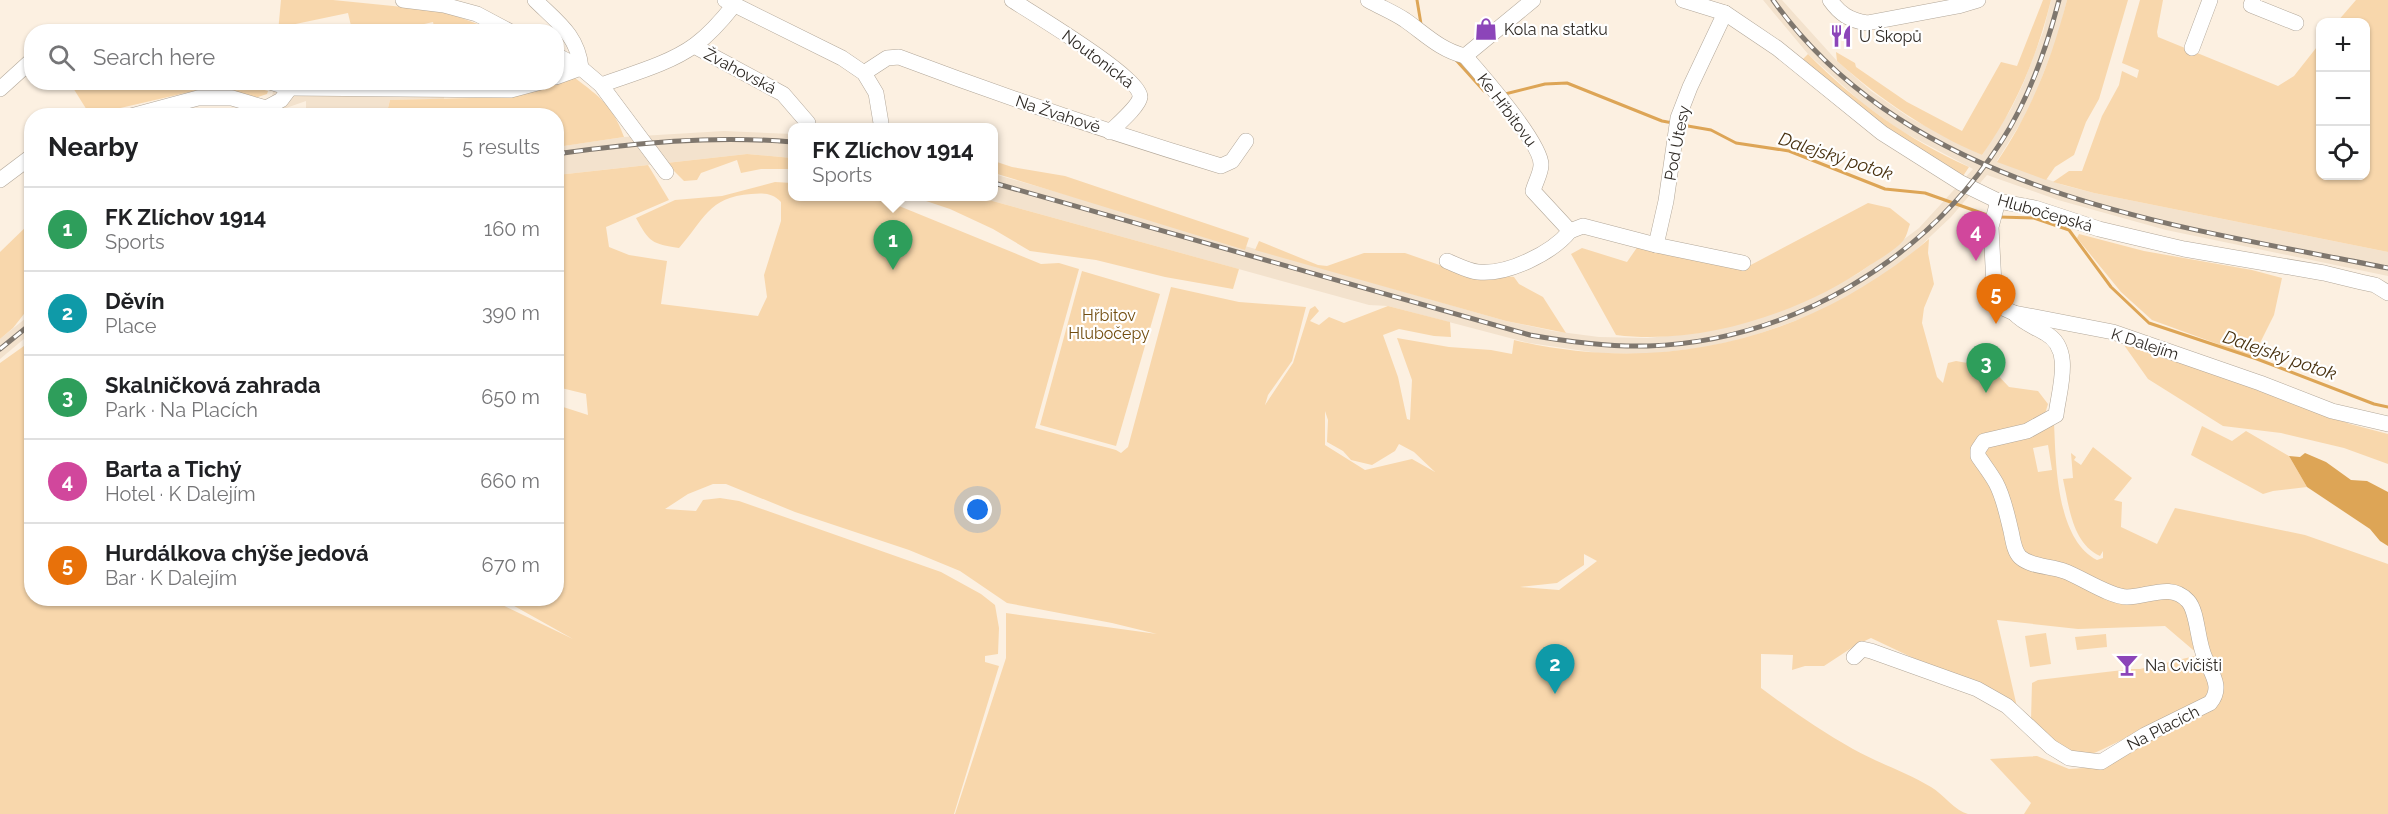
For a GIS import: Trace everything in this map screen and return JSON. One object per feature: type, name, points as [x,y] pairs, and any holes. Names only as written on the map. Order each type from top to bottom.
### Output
[{"type":"street","points":[[403,0],[444,5],[477,14],[496,24]]},
{"type":"street","points":[[535,0],[559,24]]},
{"type":"street","name":"Noutonická","points":[[1012,0],[1089,50],[1138,89],[1140,95],[1138,102],[1110,132]]},
{"type":"street","points":[[1368,0],[1403,19],[1435,44],[1455,54],[1465,56],[1533,0]]},
{"type":"street","name":"Hlubočepská","points":[[1683,0],[1725,13],[1777,48],[1882,133],[1997,207],[2035,208],[2099,229],[2184,249],[2324,273],[2375,285],[2388,293]]},
{"type":"street","points":[[1830,0],[1842,15],[1853,21],[1867,23],[1958,6],[1978,0]]},
{"type":"street","points":[[2192,48],[2210,0]]},
{"type":"street","points":[[601,85],[661,62],[694,46],[711,31],[730,2],[842,58],[864,73],[876,93],[881,123]]},
{"type":"street","points":[[2247,2],[2296,24]]},
{"type":"street","name":"Pod Útesy","points":[[1656,245],[1666,201],[1677,124],[1690,87],[1725,13]]},
{"type":"street","points":[[564,29],[574,39],[580,56],[581,68]]},
{"type":"street","name":"Žvahovská","points":[[694,46],[783,94],[808,123]]},
{"type":"street","name":"Ke Hřbitovu","points":[[1465,56],[1500,96],[1539,154],[1542,166],[1533,191],[1570,231]]},
{"type":"street","name":"Na Žvahově","points":[[864,73],[887,58],[899,57],[990,92],[1221,166],[1232,161],[1245,141]]},
{"type":"street","points":[[564,59],[581,68],[601,85],[666,172]]},
{"type":"street","points":[[0,89],[24,67]]},
{"type":"street","points":[[564,74],[581,68]]},
{"type":"street","points":[[161,108],[198,98],[232,98],[266,108],[280,100],[288,90]]},
{"type":"street","points":[[0,180],[24,162]]},
{"type":"street","points":[[1997,207],[1991,227],[1994,285],[1997,298],[2003,308],[2014,313],[2020,321],[2046,333],[2057,342],[2071,324]]},
{"type":"street","points":[[1447,261],[1480,272],[1513,268],[1560,243],[1570,231],[1583,226],[1656,245],[1743,263]]},
{"type":"street","name":"K Dalejím","points":[[2014,313],[2115,333],[2260,383],[2332,411],[2388,424]]},
{"type":"street","name":"Na Placích","points":[[1854,657],[1862,649],[1871,651],[1977,689],[2007,706],[2051,747],[2070,758],[2101,762],[2145,735],[2210,703],[2216,697],[2216,683],[2203,654],[2196,632],[2195,614],[2188,601],[2175,592],[2162,591],[2127,597],[2115,595],[2061,569],[2030,562],[2020,557],[2015,548],[2002,498],[1978,456],[1978,450],[1984,441],[2027,431],[2056,415],[2063,357],[2057,342]]},
{"type":"shaded area","points":[[1763,0],[1782,0],[1837,61],[1871,91],[1910,118],[1982,155],[2011,109],[2023,84],[2043,32],[2051,0],[2067,0],[2058,36],[2037,90],[2025,116],[1997,161],[2063,185],[2094,193],[2388,252],[2388,276],[2166,230],[2058,200],[1987,175],[1951,217],[1914,252],[1868,286],[1820,312],[1747,338],[1701,348],[1647,354],[1598,353],[1529,343],[1388,306],[1369,305],[992,201],[998,201],[998,175],[1506,321],[1553,331],[1599,337],[1647,338],[1698,333],[1743,323],[1813,297],[1859,273],[1919,228],[1973,169],[1901,131],[1862,103],[1808,54]]},
{"type":"shaded area","points":[[274,90],[445,90],[444,99],[390,100],[388,108],[306,108],[306,101],[286,108],[268,108]]},
{"type":"shaded area","points":[[724,131],[788,134],[788,158],[747,154],[564,174],[564,146],[624,137]]},
{"type":"shaded area","points":[[24,320],[24,339],[0,359],[0,339]]},
{"type":"shaded area","points":[[2305,453],[2326,462],[2351,480],[2367,481],[2388,492],[2388,546],[2380,541],[2370,529],[2307,487],[2289,456],[2300,457]]},
{"type":"green space","points":[[281,0],[333,0],[443,11],[477,24],[433,24],[433,22],[351,24],[348,13],[296,24],[279,24]]},
{"type":"green space","points":[[2043,0],[2051,0],[2032,61],[2005,119],[1982,155],[1906,114],[1837,61],[1836,52],[1855,63],[1856,67],[1907,102],[1962,131],[2001,62],[2017,66]]},
{"type":"green space","points":[[2067,0],[2128,0],[2099,99],[2086,122],[2074,155],[2055,167],[2046,180],[1997,162],[2020,124],[2039,84],[2055,43]]},
{"type":"green space","points":[[2140,0],[2163,0],[2158,37],[2278,86],[2294,76],[2316,48],[2316,180],[2370,180],[2370,18],[2340,18],[2356,0],[2388,0],[2388,252],[2094,193],[2053,182],[2069,171],[2082,171],[2102,116],[2119,85],[2122,71],[2137,78],[2139,70],[2122,63]]},
{"type":"green space","points":[[1808,54],[1844,88],[1883,118],[1925,145],[1969,167],[1963,176],[1886,129],[1801,61]]},
{"type":"green space","points":[[575,78],[605,103],[615,117],[624,137],[564,146],[564,108],[388,108],[390,100],[510,97],[534,90],[564,90],[564,81]]},
{"type":"green space","points":[[74,90],[221,90],[194,91],[120,108],[86,108]]},
{"type":"green space","points":[[221,90],[268,91],[267,94],[255,98]]},
{"type":"green space","points":[[747,154],[788,158],[788,169],[761,169],[741,173],[737,160],[701,173],[697,180],[684,181],[666,163]]},
{"type":"green space","points":[[998,162],[1065,176],[1249,238],[1245,250],[998,174]]},
{"type":"green space","points":[[648,165],[669,200],[606,227],[609,247],[629,255],[667,261],[661,304],[758,316],[767,297],[764,275],[781,221],[781,202],[778,199],[768,194],[751,194],[725,200],[708,212],[679,248],[652,240],[636,218],[675,200],[722,196],[775,182],[788,183],[788,201],[887,201],[1041,264],[1059,263],[1079,269],[1035,428],[1121,453],[1128,447],[1171,287],[1239,302],[1306,307],[1292,361],[1268,395],[1265,405],[1293,363],[1310,309],[1315,306],[1319,311],[1310,321],[1319,325],[1329,317],[1344,323],[1388,306],[1450,322],[1451,337],[1399,329],[1383,335],[1398,377],[1407,419],[1410,420],[1412,380],[1397,338],[1512,354],[1514,340],[1571,350],[1626,353],[1681,350],[1734,340],[1786,324],[1836,302],[1884,274],[1929,239],[1928,253],[1934,284],[1924,308],[1922,323],[1937,377],[1943,383],[1948,363],[1956,361],[1990,367],[2009,387],[2038,391],[2048,404],[2045,414],[2054,423],[2058,478],[2066,518],[2083,550],[2097,560],[2103,558],[2103,551],[2100,556],[2091,550],[2078,533],[2073,523],[2063,479],[2073,478],[2071,453],[2076,457],[2074,460],[2081,465],[2093,447],[2132,478],[2114,500],[2122,502],[2121,527],[2157,544],[2175,508],[2305,535],[2388,564],[2388,814],[2024,814],[2031,803],[1990,759],[2037,756],[2069,769],[2099,767],[2204,700],[2101,750],[2085,757],[2074,758],[2031,720],[2032,683],[2038,680],[2123,670],[2123,673],[2131,672],[2131,669],[2140,669],[2199,655],[2165,626],[2078,629],[1997,620],[2017,707],[1871,638],[1824,666],[1805,666],[1792,670],[1793,655],[1761,654],[1761,688],[1829,735],[1931,787],[1958,810],[1968,814],[955,814],[1006,658],[1006,613],[1157,634],[1007,603],[960,571],[909,550],[795,512],[726,484],[713,484],[688,494],[665,509],[696,511],[703,500],[720,498],[739,501],[941,572],[981,594],[995,605],[999,628],[998,654],[985,656],[985,662],[999,666],[954,814],[0,814],[0,363],[24,346],[24,606],[505,606],[573,639],[514,606],[564,606],[564,407],[588,415],[586,394],[564,389],[564,174]],"holes":[[[1325,411],[1328,420],[1327,442],[1343,451],[1351,460],[1372,465],[1395,451],[1399,444],[1414,452],[1435,472],[1412,459],[1365,470],[1325,445]],[[2048,445],[2052,470],[2038,472],[2033,448]],[[1584,554],[1597,561],[1559,590],[1520,587],[1557,583],[1584,565]]]},
{"type":"green space","points":[[926,201],[992,201],[1239,269],[1233,289],[1165,277],[1096,260],[1030,251],[993,229],[950,209]]},
{"type":"green space","points":[[1868,203],[1890,208],[1910,224],[1904,239],[1896,248],[1813,298],[1749,322],[1715,330],[1648,337],[1616,335],[1571,254],[1582,248],[1627,262],[1638,246],[1747,267]]},
{"type":"green space","points":[[24,229],[24,314],[0,339],[0,252]]},
{"type":"green space","points":[[2079,234],[2144,251],[2252,270],[2282,278],[2274,315],[2253,357],[2152,320],[2121,292],[2077,238]]},
{"type":"green space","points":[[1259,241],[1318,265],[1327,266],[1364,253],[1405,253],[1454,270],[1514,277],[1519,284],[1543,297],[1566,333],[1506,321],[1255,250]]},
{"type":"green space","name":"Hřbitov Hlubočepy","points":[[1082,271],[1160,294],[1116,446],[1040,425]]},
{"type":"green space","points":[[2119,338],[2284,397],[2350,424],[2388,434],[2388,464],[2344,448],[2281,433],[2223,426],[2148,379]]},
{"type":"green space","points":[[2202,426],[2232,441],[2246,431],[2289,456],[2307,487],[2263,494],[2191,455]]},
{"type":"green space","points":[[2046,633],[2051,664],[2030,667],[2025,636]]},
{"type":"green space","points":[[2106,634],[2107,647],[2077,650],[2075,637]]},
{"type":"waterway","name":"Dalejský potok","points":[[1417,0],[1421,24]]},
{"type":"waterway","name":"Dalejský potok","points":[[1456,60],[1484,91],[1489,92]]},
{"type":"waterway","name":"Dalejský potok","points":[[1505,94],[1545,84],[1567,83],[1662,121],[1673,123]]},
{"type":"waterway","name":"Dalejský potok","points":[[1682,125],[1711,130],[1736,143],[1789,151],[1885,189],[1925,193],[1990,216]]},
{"type":"waterway","name":"Dalejský potok","points":[[1999,217],[2034,218],[2069,230],[2111,287],[2149,323],[2257,359],[2374,404],[2388,407]]},
{"type":"railway","points":[[1773,0],[1830,65],[1897,117],[1971,158],[2051,190],[2135,215],[2220,235],[2388,268]]},
{"type":"railway","points":[[998,184],[1530,335],[1618,346],[1648,346],[1701,341],[1752,329],[1802,311],[1849,287],[1893,258],[1933,224],[1970,185],[2011,126],[2036,74],[2059,0]]},
{"type":"railway","points":[[564,153],[674,141],[733,139],[788,142]]},
{"type":"railway","points":[[0,349],[24,330]]},
{"type":"place","name":"Kola na statku","points":[[1486,29]]},
{"type":"place","name":"U Škopů","points":[[1841,36]]},
{"type":"place","name":"Barta a Tichý","points":[[1976,261]]},
{"type":"place","name":"FK Zlíchov 1914","points":[[893,270]]},
{"type":"place","name":"Hurdálkova chýše jedová","points":[[1996,324]]},
{"type":"place","name":"Skalničková zahrada","points":[[1986,393]]},
{"type":"place","name":"Na Cvičišti","points":[[2127,665]]},
{"type":"place","name":"Děvín","points":[[1555,694]]}]
